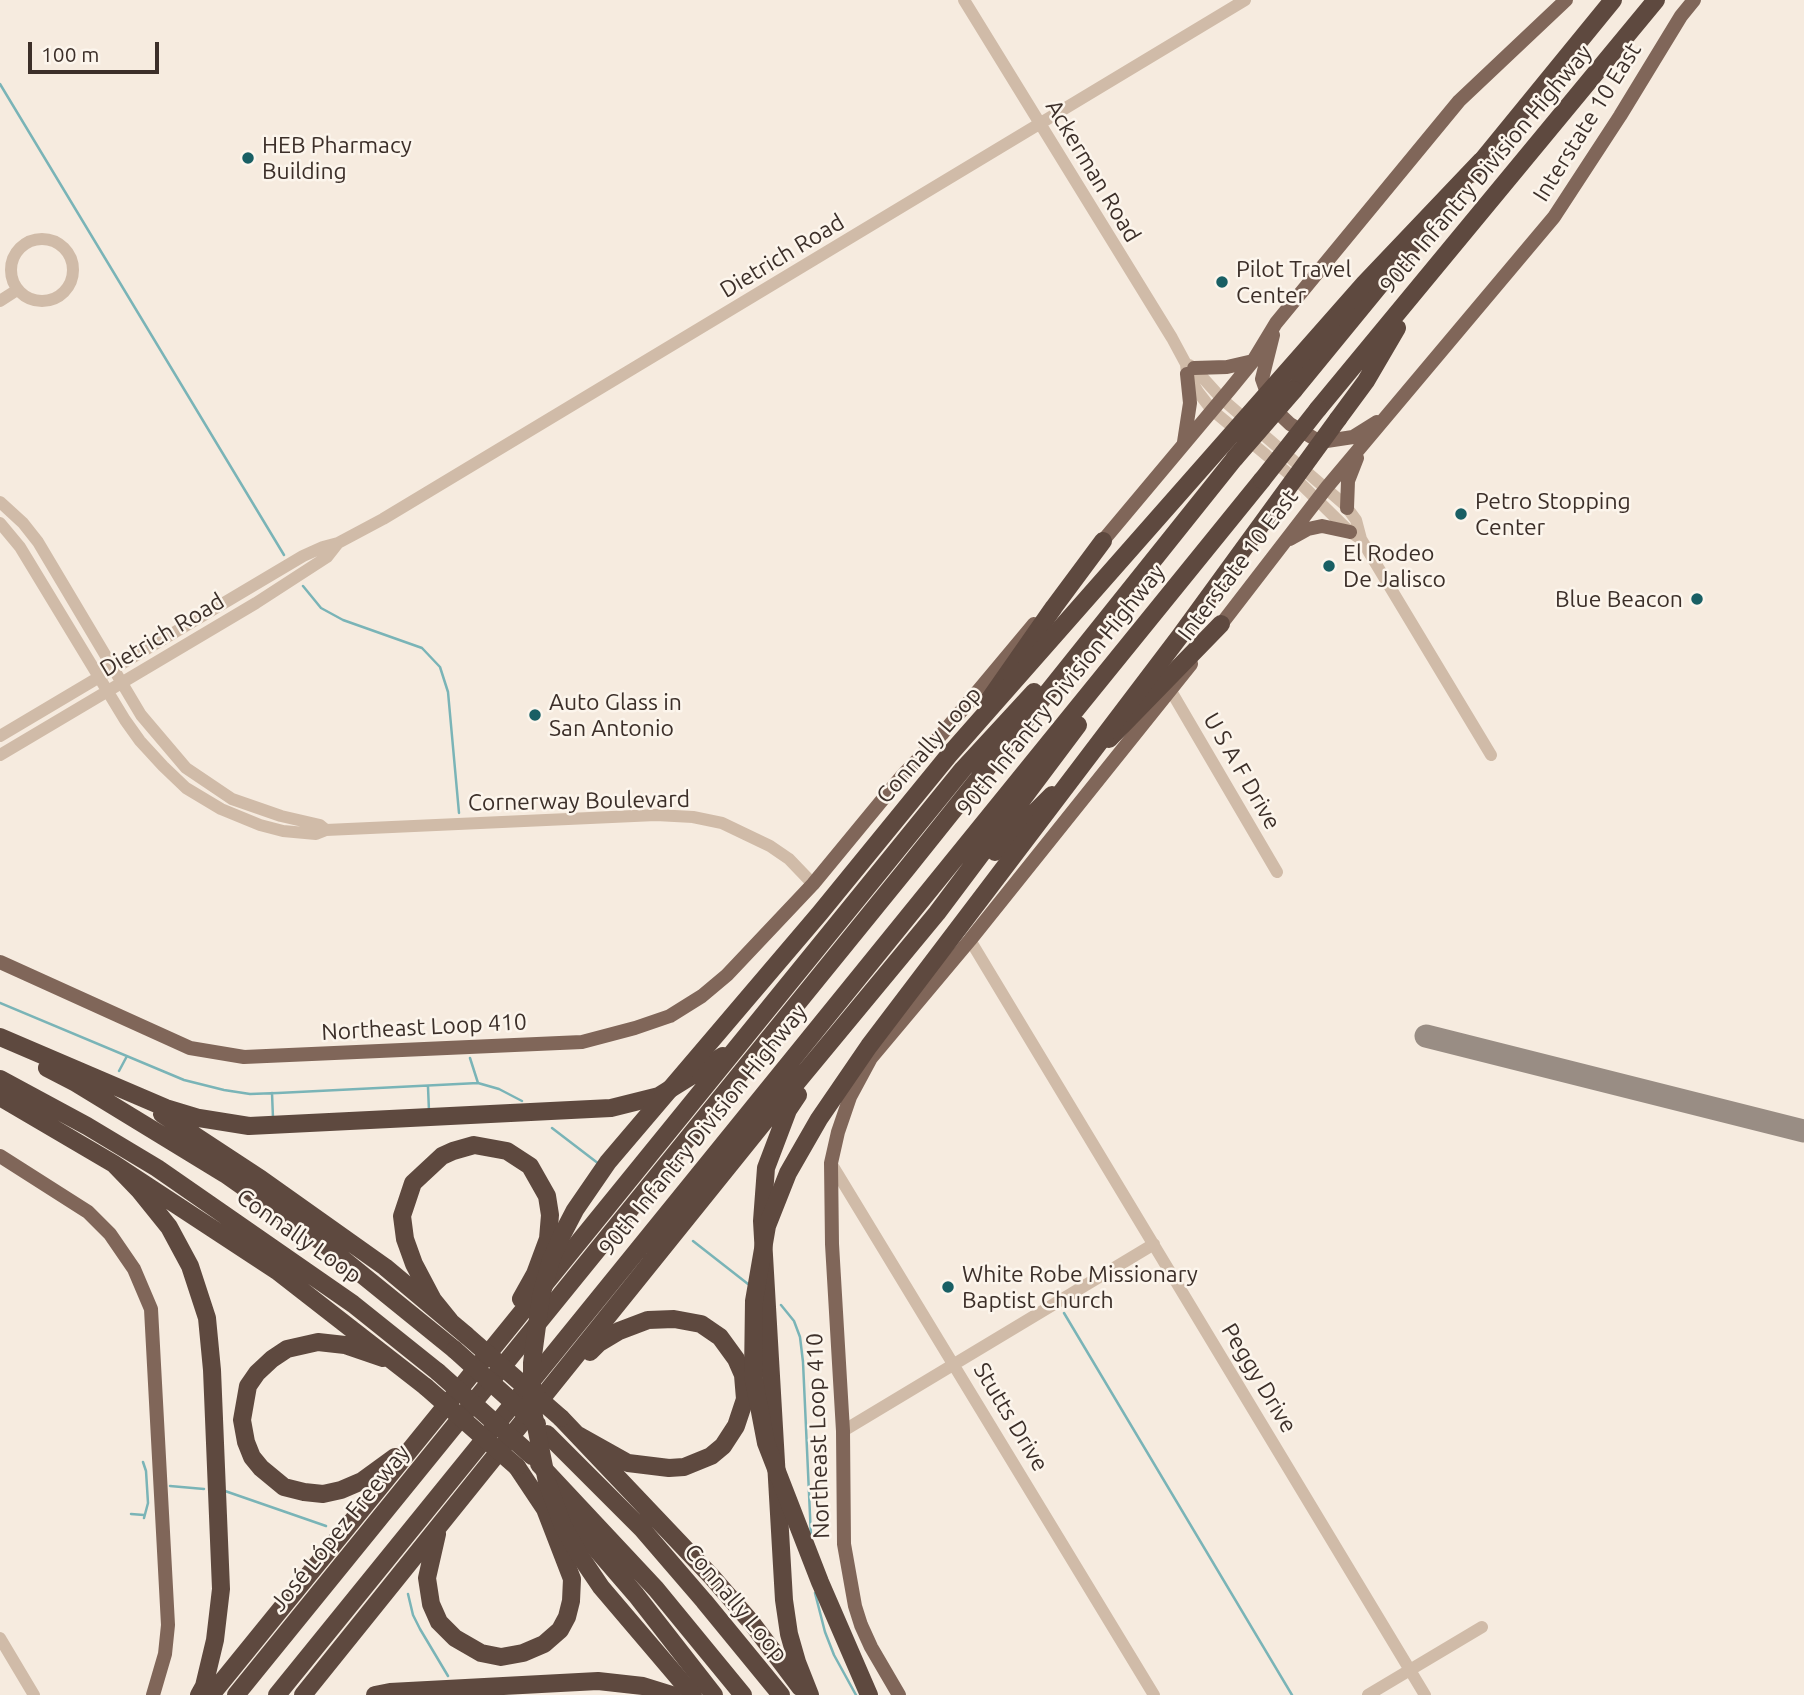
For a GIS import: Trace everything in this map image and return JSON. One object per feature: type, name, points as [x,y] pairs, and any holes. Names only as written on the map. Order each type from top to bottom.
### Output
[{"type":"highway","name":"90th Infantry Division Highway","points":[[482,1392],[908,867],[1235,458],[1482,161],[1611,0]]},
{"type":"highway","name":"90th Infantry Division Highway","points":[[277,1695],[1318,409],[1656,0]]},
{"type":"highway","name":"Connally Loop","points":[[693,1695],[601,1587],[570,1541],[547,1482],[532,1406],[532,1363],[541,1296],[551,1260],[562,1235],[575,1210],[608,1161],[820,914],[950,755],[1364,284],[1482,161]]},
{"type":"highway","points":[[869,1695],[824,1593],[766,1443],[753,1375],[754,1301],[767,1226],[788,1173],[819,1119],[869,1046],[1180,636],[1366,381],[1422,285]]},
{"type":"highway","points":[[864,890],[893,840],[1030,640],[1103,541]]},
{"type":"highway","points":[[211,1695],[963,769],[1169,541]]},
{"type":"highway","points":[[303,1695],[764,1122],[937,913],[1027,795],[1186,575]]},
{"type":"highway","points":[[937,913],[1221,624]]},
{"type":"highway","points":[[809,1695],[789,1634],[784,1600],[762,1221],[766,1168],[788,1110],[852,1017]]},
{"type":"highway","points":[[0,1037],[166,1108],[199,1118],[249,1126],[611,1108],[659,1096],[725,1055],[746,1035]]},
{"type":"highway","name":"Connally Loop","points":[[0,1044],[76,1083],[225,1174],[323,1244],[455,1350],[547,1434],[642,1529],[781,1695]]},
{"type":"highway","name":"Connally Loop","points":[[0,1079],[157,1168],[353,1304],[438,1372],[525,1462],[608,1536],[743,1695]]},
{"type":"highway","points":[[107,1083],[181,1126],[261,1179],[385,1267],[450,1321],[578,1435],[712,1577],[809,1695]]},
{"type":"highway","points":[[0,1097],[114,1164],[277,1271],[525,1462],[627,1584],[714,1695]]},
{"type":"highway","points":[[450,1321],[425,1287],[405,1239],[402,1216],[413,1183],[423,1171],[442,1156],[474,1145],[489,1146],[507,1151],[530,1166],[547,1196],[550,1215],[548,1239],[535,1274],[504,1334]]},
{"type":"highway","points":[[114,1164],[169,1227],[190,1266],[206,1318],[212,1370],[221,1589],[215,1640],[204,1686],[199,1695]]},
{"type":"highway","points":[[551,1388],[599,1343],[633,1324],[660,1318],[674,1318],[711,1329],[736,1359],[745,1385],[742,1413],[723,1446],[698,1463],[669,1468],[628,1463],[578,1435]]},
{"type":"highway","points":[[409,1372],[391,1361],[345,1345],[318,1342],[287,1349],[264,1366],[248,1386],[242,1420],[246,1442],[253,1457],[267,1474],[284,1487],[323,1494],[362,1481],[391,1461],[433,1421]]},
{"type":"highway","name":"José López Freeway","points":[[236,1695],[482,1392]]},
{"type":"highway","points":[[439,1528],[427,1578],[431,1604],[439,1622],[455,1639],[481,1654],[501,1657],[523,1653],[544,1644],[560,1630],[567,1616],[572,1579],[525,1462]]},
{"type":"highway","points":[[375,1695],[598,1681],[643,1686],[672,1695]]},
{"type":"main road","points":[[813,884],[902,776],[942,734],[1253,361],[1276,323],[1459,101],[1566,0]]},
{"type":"main road","name":"Interstate 10 East","points":[[831,1163],[850,1097],[871,1058],[1171,691],[1317,499],[1554,217],[1613,128],[1674,27],[1694,0]]},
{"type":"main road","points":[[1276,323],[1262,379],[1272,407],[1290,424],[1320,442],[1353,437],[1388,415]]},
{"type":"main road","points":[[1183,445],[1190,403],[1189,369],[1227,367],[1253,361]]},
{"type":"main road","points":[[1347,508],[1348,481],[1363,444]]},
{"type":"main road","points":[[1286,541],[1308,529],[1322,526],[1356,536]]},
{"type":"main road","name":"Northeast Loop 410","points":[[0,962],[190,1048],[244,1058],[582,1042],[670,1016],[702,996],[727,975],[813,884]]},
{"type":"main road","points":[[0,1156],[88,1212],[110,1234],[134,1269],[151,1309],[156,1355],[168,1625],[165,1654],[153,1695]]},
{"type":"main road","name":"Northeast Loop 410","points":[[831,1163],[832,1244],[843,1431],[844,1544],[855,1606],[871,1647],[899,1695]]},
{"type":"street","name":"Ackerman Road","points":[[964,0],[1189,369],[1217,404],[1356,536],[1491,755]]},
{"type":"street","name":"Dietrich Road","points":[[0,736],[303,556],[338,543],[383,519],[678,344],[1245,0]]},
{"type":"street","points":[[47,240],[66,251],[73,268],[68,287],[61,295],[52,299],[33,300],[17,290],[10,270],[12,259],[26,243],[47,240]]},
{"type":"street","points":[[0,301],[17,290]]},
{"type":"street","name":"Ackerman Road","points":[[1217,404],[1327,487],[1356,520],[1356,536]]},
{"type":"street","name":"Cornerway Boulevard","points":[[0,502],[23,523],[38,542],[141,715],[186,768],[212,787],[254,808],[320,825],[326,830]]},
{"type":"street","name":"Cornerway Boulevard","points":[[0,523],[20,547],[125,720],[150,753],[195,793],[221,809],[260,825],[316,834],[326,830],[656,815],[693,817],[722,823],[760,841],[789,859],[813,884]]},
{"type":"street","name":"Dietrich Road","points":[[0,755],[256,603],[327,557],[338,543]]},
{"type":"street","name":"U S A F Drive","points":[[1171,691],[1277,872]]},
{"type":"street","name":"Peggy Drive","points":[[970,940],[1425,1695]]},
{"type":"street","name":"Stutts Drive","points":[[831,1163],[1154,1695]]},
{"type":"street","points":[[843,1431],[1154,1244]]},
{"type":"street","points":[[1368,1695],[1482,1627]]},
{"type":"street","points":[[0,1638],[34,1695]]},
{"type":"waterway","points":[[0,84],[284,555]]},
{"type":"waterway","points":[[303,586],[321,608],[343,620],[422,648],[440,667],[448,692],[459,813]]},
{"type":"waterway","points":[[0,1003],[184,1080],[224,1090],[250,1094],[478,1083],[499,1089],[522,1101]]},
{"type":"waterway","points":[[119,1071],[127,1056]]},
{"type":"waterway","points":[[470,1058],[478,1083]]},
{"type":"waterway","points":[[428,1087],[429,1111]]},
{"type":"waterway","points":[[272,1093],[273,1118]]},
{"type":"waterway","points":[[552,1128],[599,1164]]},
{"type":"waterway","points":[[693,1241],[748,1284]]},
{"type":"waterway","points":[[781,1305],[794,1321],[800,1337],[811,1537]]},
{"type":"waterway","points":[[1064,1313],[1292,1695]]},
{"type":"waterway","points":[[143,1462],[148,1503],[144,1518]]},
{"type":"waterway","points":[[170,1486],[204,1489]]},
{"type":"waterway","points":[[225,1491],[326,1526]]},
{"type":"waterway","points":[[131,1514],[144,1515]]},
{"type":"waterway","points":[[815,1593],[834,1655],[856,1695]]},
{"type":"waterway","points":[[408,1594],[413,1615],[448,1676]]},
{"type":"taxiway","points":[[1426,1036],[1804,1131]]},
{"type":"place","name":"HEB Pharmacy Building","points":[[248,158]]},
{"type":"place","name":"Pilot Travel Center","points":[[1222,282]]},
{"type":"place","name":"Petro Stopping Center","points":[[1461,514]]},
{"type":"place","name":"El Rodeo De Jalisco","points":[[1329,566]]},
{"type":"place","name":"Blue Beacon","points":[[1697,599]]},
{"type":"place","name":"Auto Glass in San Antonio","points":[[535,715]]},
{"type":"place","name":"White Robe Missionary Baptist Church","points":[[948,1287]]}]
